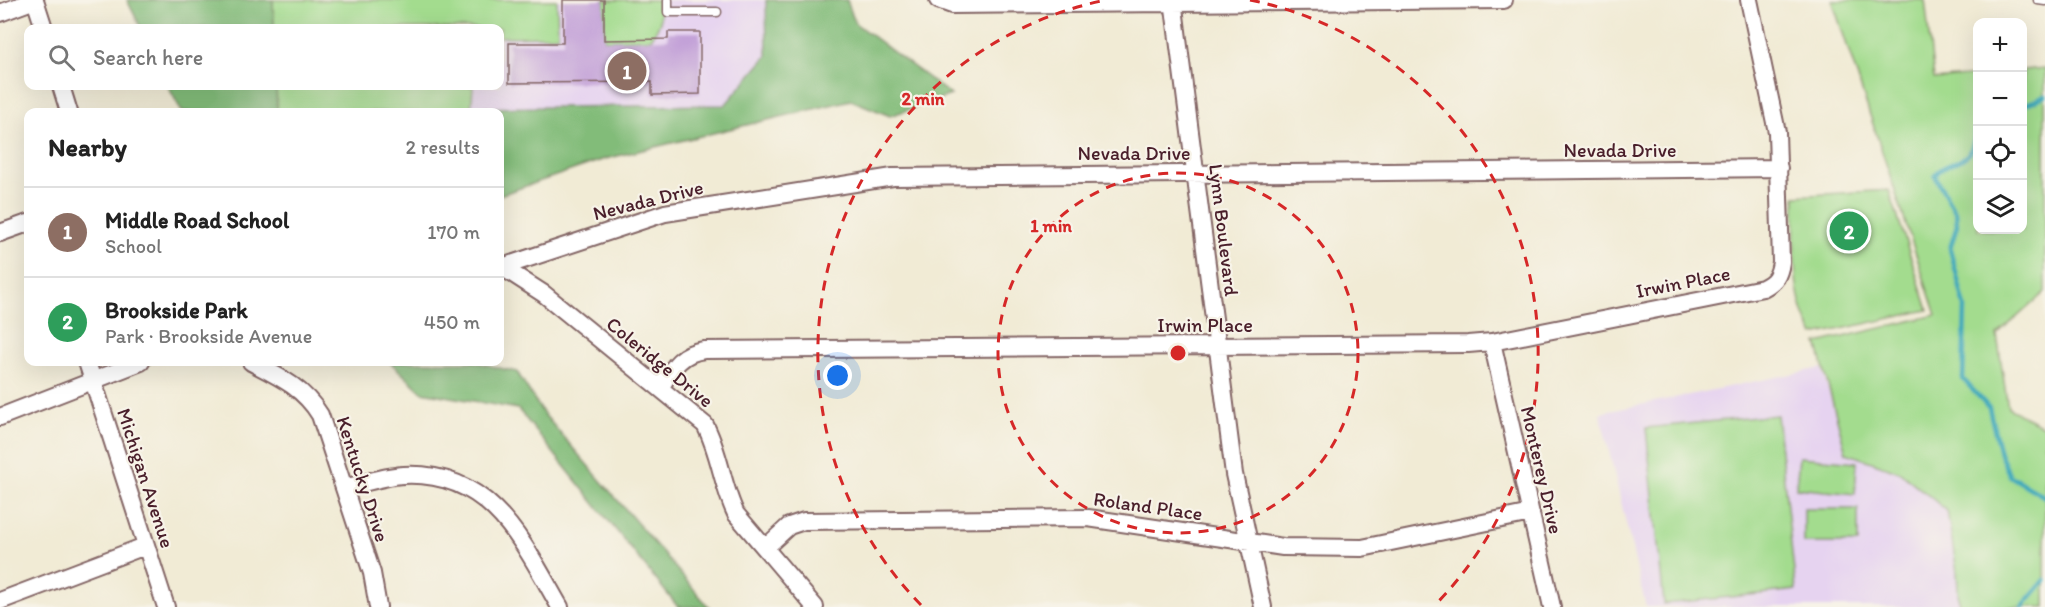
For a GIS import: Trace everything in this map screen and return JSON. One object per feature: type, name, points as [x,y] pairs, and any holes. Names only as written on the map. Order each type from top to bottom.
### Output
[{"type":"street","points":[[0,13],[35,0],[43,24]]},
{"type":"street","points":[[938,0],[952,4],[1504,0]]},
{"type":"street","points":[[1749,0],[1777,132],[1779,168]]},
{"type":"street","name":"Lynn Boulevard","points":[[1174,1],[1234,474],[1263,607]]},
{"type":"street","points":[[62,90],[68,108]]},
{"type":"street","name":"Nevada Drive","points":[[504,266],[665,213],[893,177],[1779,168]]},
{"type":"street","name":"Irwin Place","points":[[660,388],[684,355],[704,350],[1492,342],[1763,288],[1772,284],[1779,274],[1781,262],[1779,168]]},
{"type":"street","points":[[0,234],[24,225]]},
{"type":"street","name":"Coleridge Drive","points":[[504,268],[544,294],[705,425],[712,438],[736,514],[815,607]]},
{"type":"street","name":"Monterey Drive","points":[[1492,342],[1552,607]]},
{"type":"street","name":"Michigan Avenue","points":[[88,366],[166,607]]},
{"type":"street","points":[[0,417],[130,366]]},
{"type":"street","name":"Kentucky Drive","points":[[259,366],[288,380],[315,408],[326,429],[372,573],[378,607]]},
{"type":"street","points":[[345,488],[406,475],[427,476],[463,486],[482,497],[508,520],[560,607]]},
{"type":"street","name":"Roland Place","points":[[765,548],[789,526],[799,522],[1088,518],[1283,547],[1362,548],[1383,546],[1531,513]]},
{"type":"street","points":[[0,601],[145,546]]},
{"type":"lane","points":[[668,0],[668,12],[717,12]]},
{"type":"lane","points":[[2038,0],[2045,1]]},
{"type":"shaded area","points":[[273,0],[766,0],[767,56],[725,105],[277,108],[276,90],[504,90],[504,24],[274,24]]},
{"type":"shaded area","points":[[1822,368],[1846,453],[1900,472],[1947,511],[1957,572],[1959,607],[1646,607],[1600,413]]},
{"type":"green space","points":[[127,0],[273,0],[274,24],[139,24]]},
{"type":"green space","points":[[273,0],[557,0],[558,36],[504,37],[504,24],[274,24]]},
{"type":"green space","points":[[604,0],[660,0],[660,23],[651,39],[604,40]]},
{"type":"green space","points":[[766,0],[847,0],[855,23],[951,95],[890,116],[851,100],[605,159],[504,194],[504,108],[473,108],[725,105],[767,56]]},
{"type":"green space","points":[[1832,0],[1925,0],[1934,79],[1973,75],[1973,234],[2027,234],[2027,70],[2045,68],[2045,292],[1997,335],[2008,408],[2045,427],[2045,607],[1959,607],[1957,572],[1947,511],[1900,472],[1846,453],[1817,343],[1936,315]]},
{"type":"green space","points":[[170,90],[276,90],[277,108],[180,108]]},
{"type":"green space","points":[[276,90],[473,90],[471,108],[277,108]]},
{"type":"green space","points":[[1889,190],[1928,310],[1814,335],[1800,303],[1797,286],[1794,249],[1795,196]]},
{"type":"green space","points":[[394,366],[491,366],[517,372],[543,413],[709,607],[678,607],[518,409],[422,392]]},
{"type":"green space","points":[[1777,415],[1796,590],[1664,604],[1646,428]]},
{"type":"green space","points":[[1799,457],[1857,462],[1855,494],[1796,488]]},
{"type":"green space","points":[[1804,509],[1858,509],[1858,543],[1804,543]]},
{"type":"building","points":[[563,0],[604,0],[604,40],[668,39],[668,32],[700,32],[700,94],[652,95],[652,82],[509,83],[509,43],[563,43]]},
{"type":"waterway","points":[[2027,104],[2045,96]]},
{"type":"waterway","points":[[1973,144],[1964,158],[1942,169],[1935,176],[1956,214],[1957,225],[1950,249],[1965,307],[1963,379],[1989,408],[2000,454],[2010,476],[2045,497]]},
{"type":"waterway","points":[[2022,607],[2045,580]]},
{"type":"place","name":"Middle Road School","points":[[627,71]]},
{"type":"place","name":"Brookside Park","points":[[1849,231]]}]
